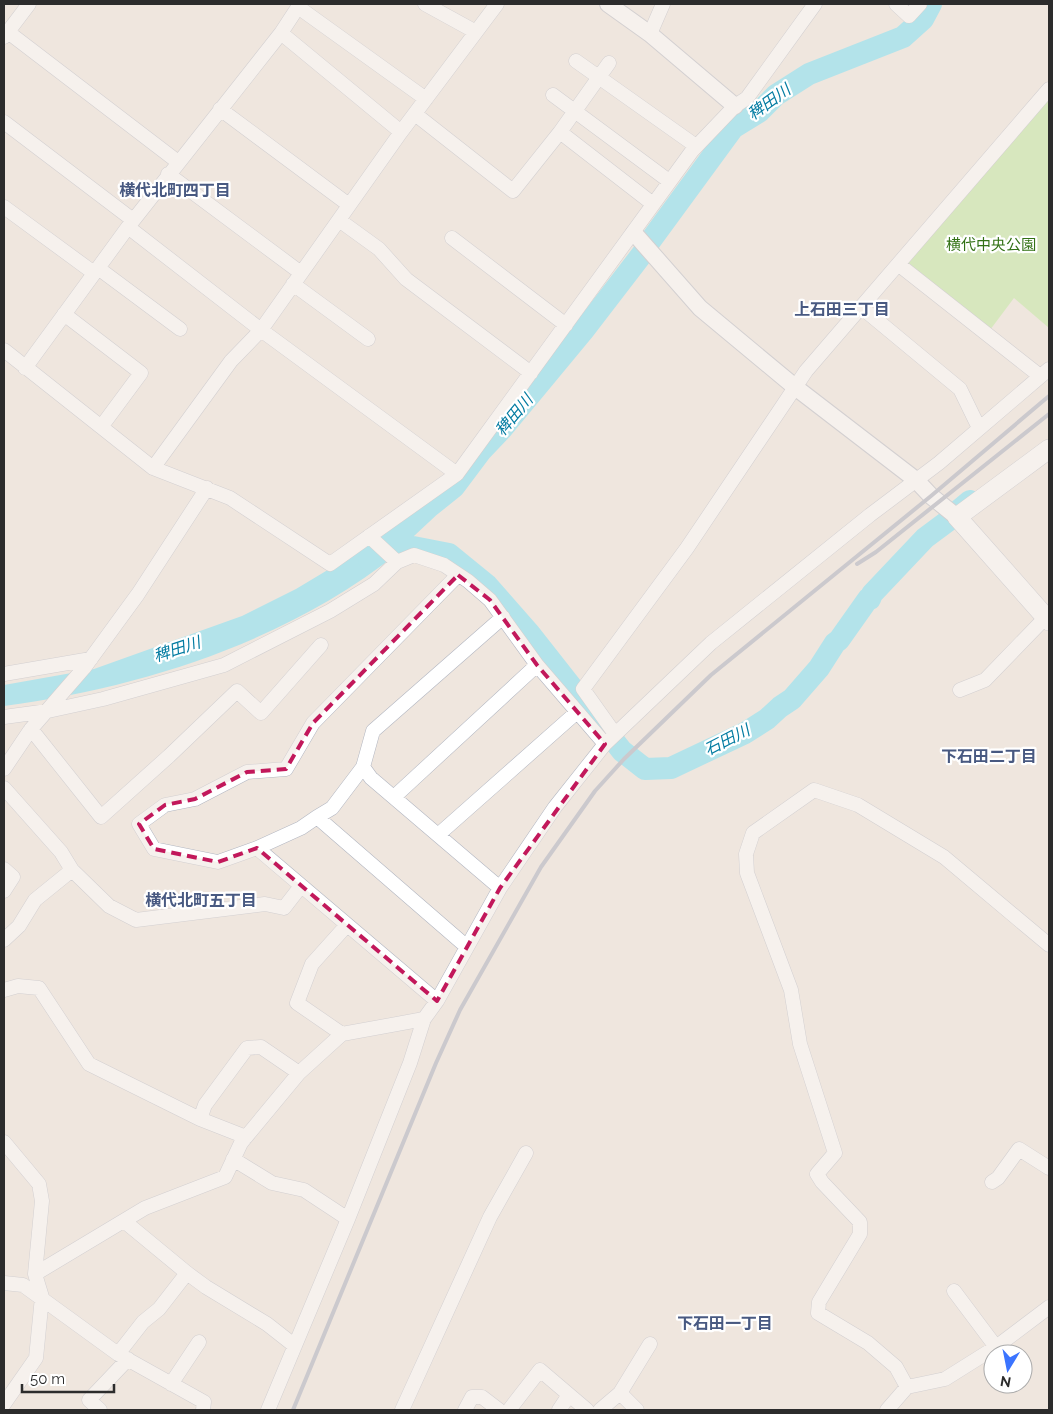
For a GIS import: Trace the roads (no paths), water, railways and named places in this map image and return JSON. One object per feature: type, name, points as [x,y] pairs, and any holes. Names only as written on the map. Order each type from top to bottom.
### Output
[{"type":"main road","points":[[1047,619],[957,517],[1049,449]]},
{"type":"street","points":[[29,4],[6,34],[178,162]]},
{"type":"street","points":[[425,4],[476,32]]},
{"type":"street","points":[[153,468],[231,361],[261,330],[401,132],[497,4]]},
{"type":"street","points":[[608,4],[650,34],[735,106]]},
{"type":"street","points":[[650,34],[663,4]]},
{"type":"street","points":[[4,350],[153,468],[230,498],[330,564],[457,474],[696,146],[735,106],[747,98],[815,4]]},
{"type":"street","points":[[896,4],[909,16],[920,4]]},
{"type":"street","points":[[25,368],[131,223],[281,32],[299,5],[426,99]]},
{"type":"street","points":[[281,32],[401,132]]},
{"type":"street","points":[[576,61],[696,146]]},
{"type":"street","points":[[415,114],[513,192],[560,132],[609,63]]},
{"type":"street","points":[[610,739],[583,689],[687,548],[806,371],[1049,89]]},
{"type":"street","points":[[553,95],[670,181]]},
{"type":"street","points":[[220,109],[349,206]]},
{"type":"street","points":[[4,122],[261,330],[457,474]]},
{"type":"street","points":[[560,132],[653,204]]},
{"type":"street","points":[[168,174],[297,278],[368,339]]},
{"type":"street","points":[[4,207],[180,329]]},
{"type":"street","points":[[339,220],[379,249],[406,279],[531,372]]},
{"type":"street","points":[[634,233],[700,308],[795,387],[916,480],[931,496],[957,517]]},
{"type":"street","points":[[452,238],[566,325]]},
{"type":"street","points":[[268,1410],[348,1219],[410,1063],[424,1019],[437,1001],[500,888],[555,807],[610,739],[711,643],[916,480],[1045,372],[898,264]]},
{"type":"street","points":[[861,307],[960,389],[979,428]]},
{"type":"street","points":[[64,314],[141,373],[100,427]]},
{"type":"street","points":[[4,769],[31,730],[88,663],[138,594],[207,488]]},
{"type":"street","points":[[369,536],[397,562]]},
{"type":"street","points":[[4,717],[103,699],[224,665],[330,611],[374,584],[397,562],[414,554],[444,565],[468,581],[490,600],[537,665],[577,712],[610,739]]},
{"type":"street","points":[[458,575],[313,722],[286,769],[247,772],[195,799],[165,805],[139,824],[154,849],[218,862],[257,848],[302,828],[332,808],[364,767],[373,731],[503,617]]},
{"type":"street","points":[[960,690],[985,680],[1047,619]]},
{"type":"street","points":[[31,730],[101,816],[170,756],[237,691],[261,713],[321,645]]},
{"type":"street","points":[[4,674],[88,663]]},
{"type":"street","points":[[394,797],[537,665]]},
{"type":"street","points":[[438,835],[577,712]]},
{"type":"street","points":[[364,767],[371,778],[500,888]]},
{"type":"street","points":[[4,788],[61,852],[72,870],[109,906],[136,920],[265,904],[284,908],[301,886]]},
{"type":"street","points":[[907,1387],[896,1367],[868,1343],[818,1314],[819,1302],[860,1234],[860,1222],[822,1182],[817,1174],[835,1153],[800,1044],[791,990],[747,872],[746,854],[753,832],[814,790],[858,805],[944,857],[1049,944]]},
{"type":"street","points":[[317,817],[467,947]]},
{"type":"street","points":[[257,848],[437,1001]]},
{"type":"street","points":[[4,869],[13,878],[4,892]]},
{"type":"street","points":[[4,940],[19,926],[34,900],[72,870]]},
{"type":"street","points":[[342,1034],[297,1003],[312,964],[347,925]]},
{"type":"street","points":[[4,990],[18,986],[39,988],[89,1064],[200,1120],[246,1137]]},
{"type":"street","points":[[35,1274],[145,1208],[225,1177],[241,1143],[298,1073],[342,1034],[424,1019]]},
{"type":"street","points":[[200,1120],[206,1105],[247,1048],[261,1047],[298,1073]]},
{"type":"street","points":[[4,1142],[39,1184],[42,1202],[35,1274],[42,1298],[36,1358],[4,1404]]},
{"type":"street","points":[[992,1182],[998,1178],[1019,1149],[1049,1168]]},
{"type":"street","points":[[402,1410],[490,1217],[526,1153]]},
{"type":"street","points":[[233,1158],[272,1183],[304,1190],[348,1219]]},
{"type":"street","points":[[124,1221],[206,1287],[268,1324],[295,1346]]},
{"type":"street","points":[[100,1410],[89,1400],[123,1357],[143,1322],[159,1309],[187,1273]]},
{"type":"street","points":[[4,1283],[23,1285],[123,1357],[204,1402],[203,1410]]},
{"type":"street","points":[[954,1291],[994,1344]]},
{"type":"street","points":[[1000,1344],[1049,1307]]},
{"type":"street","points":[[171,1384],[199,1342]]},
{"type":"street","points":[[600,1410],[620,1392],[650,1344]]},
{"type":"street","points":[[887,1410],[907,1387],[945,1379],[983,1355]]},
{"type":"street","points":[[508,1410],[540,1370],[587,1410]]},
{"type":"street","points":[[620,1392],[637,1410]]},
{"type":"street","points":[[559,1410],[569,1395]]},
{"type":"street","points":[[465,1410],[472,1397],[482,1397],[499,1410]]},
{"type":"water","points":[[381,538],[389,538],[397,545],[398,553],[355,584],[309,612],[261,636],[211,656],[160,673],[56,698],[4,706],[4,685],[94,669],[242,616],[296,589]]},
{"type":"waterway","name":"稗田川","points":[[369,560],[454,487],[481,451],[501,430],[583,331],[646,249],[733,128],[759,112],[776,95],[809,74],[903,37],[923,19],[931,4]]},
{"type":"waterway","name":"石田川","points":[[384,549],[408,546],[449,554],[487,585],[530,634],[622,751],[645,769],[671,768],[745,733],[767,719],[792,699],[819,668],[835,643],[872,594],[925,538],[956,515],[970,501]]},
{"type":"railway","points":[[293,1410],[436,1063],[460,1010],[541,867],[595,791],[624,759],[711,675],[931,496],[1049,396]]},
{"type":"railway","points":[[857,564],[876,552],[1049,414]]},
{"type":"district","name":"横代北町四丁目","points":[[175,190]]},
{"type":"district","name":"上石田三丁目","points":[[842,309]]},
{"type":"district","name":"下石田二丁目","points":[[989,756]]},
{"type":"district","name":"横代北町五丁目","points":[[201,900]]},
{"type":"district","name":"下石田一丁目","points":[[725,1323]]},
{"type":"park label","name":"横代中央公園","points":[[991,245]]}]
